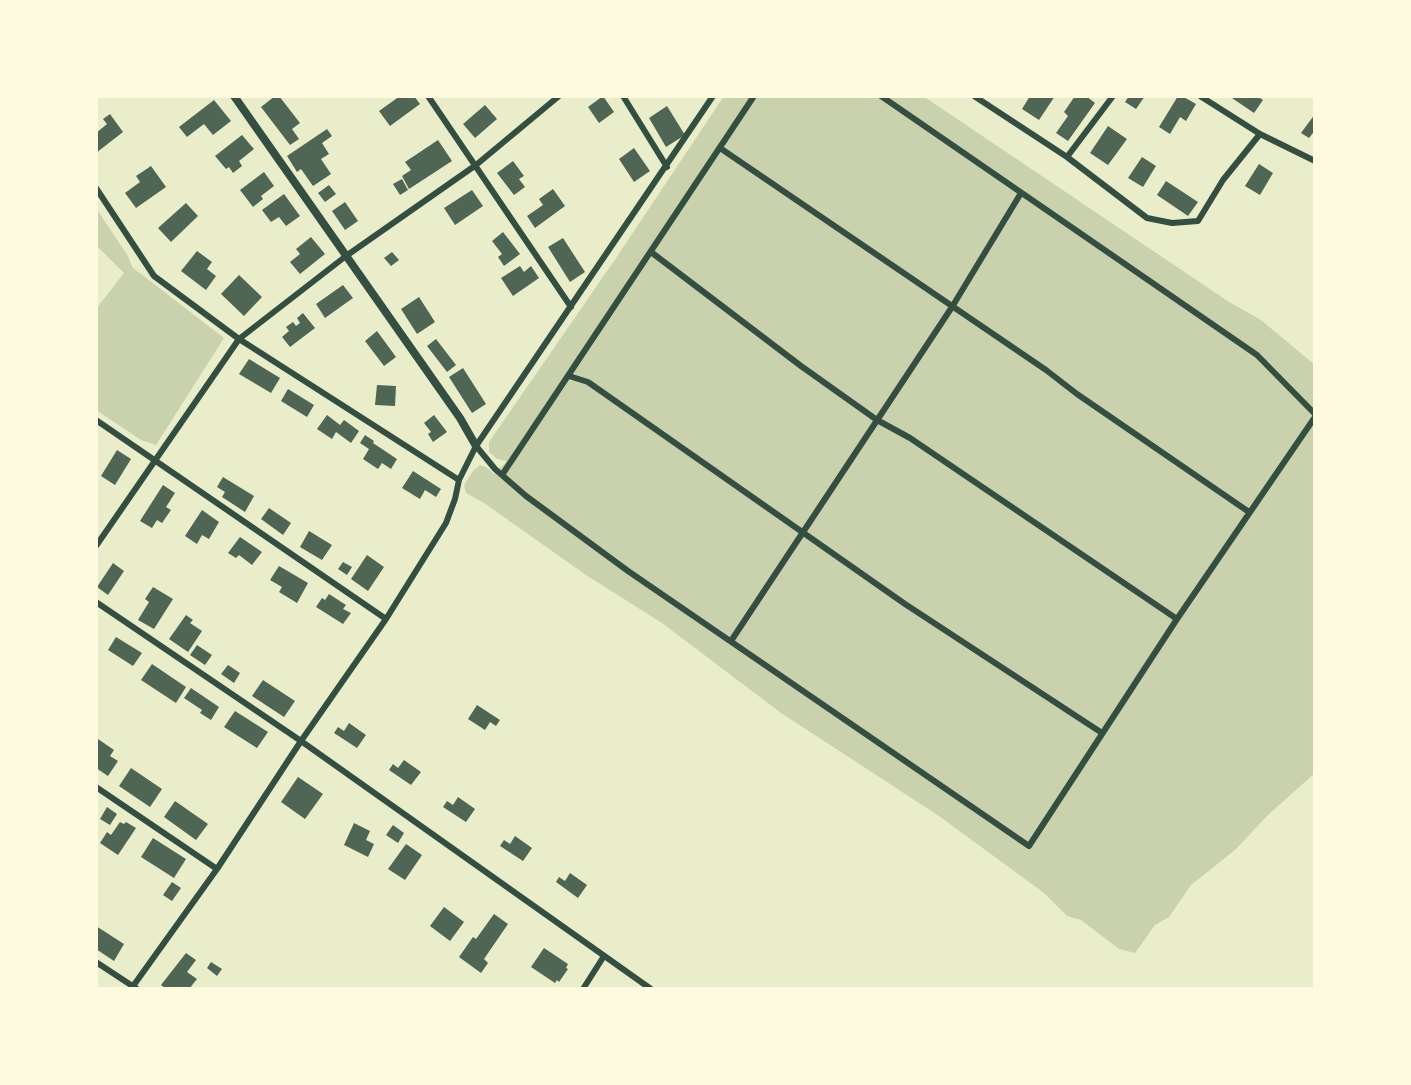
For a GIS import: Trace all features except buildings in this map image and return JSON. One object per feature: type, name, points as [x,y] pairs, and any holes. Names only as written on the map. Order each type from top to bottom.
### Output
[{"type":"street","points":[[234,96],[460,418],[476,446],[495,470],[526,496],[628,571],[1029,846],[1177,619],[1315,416],[1257,355],[881,96]]},
{"type":"street","points":[[428,96],[571,307]]},
{"type":"street","points":[[96,546],[239,339],[346,256],[476,165],[559,96]]},
{"type":"street","points":[[623,96],[666,167]]},
{"type":"street","points":[[96,963],[134,988],[218,869],[301,741],[387,619],[446,523],[459,480],[476,446],[713,96]]},
{"type":"street","points":[[502,475],[754,96]]},
{"type":"street","points":[[974,96],[1067,157],[1147,218],[1172,223],[1198,221],[1223,180],[1260,134]]},
{"type":"street","points":[[1067,157],[1113,96]]},
{"type":"street","points":[[1200,96],[1260,134],[1315,162]]},
{"type":"street","points":[[720,148],[1249,512]]},
{"type":"street","points":[[96,188],[154,276],[239,339],[459,480]]},
{"type":"street","points":[[731,641],[952,307],[1021,193]]},
{"type":"street","points":[[651,252],[801,366],[877,420],[910,438],[1177,619]]},
{"type":"street","points":[[569,376],[588,382],[905,604],[1102,733]]},
{"type":"street","points":[[96,420],[387,619]]},
{"type":"street","points":[[96,602],[301,741],[651,989]]},
{"type":"street","points":[[96,787],[218,869]]},
{"type":"street","points":[[583,989],[604,956]]},
{"type":"green space","points":[[724,96],[923,96],[1229,302],[1261,320],[1315,365],[1315,773],[1269,814],[1235,850],[1191,885],[1169,917],[1155,925],[1135,953],[1119,949],[1081,920],[1067,916],[1044,893],[939,816],[781,713],[662,623],[586,575],[484,503],[466,493],[464,485],[480,465],[494,474],[507,461],[497,459],[489,452],[489,442]]},
{"type":"green space","points":[[96,208],[128,256],[132,267],[224,338],[156,445],[141,440],[96,410],[96,309],[124,273],[96,245]]}]
